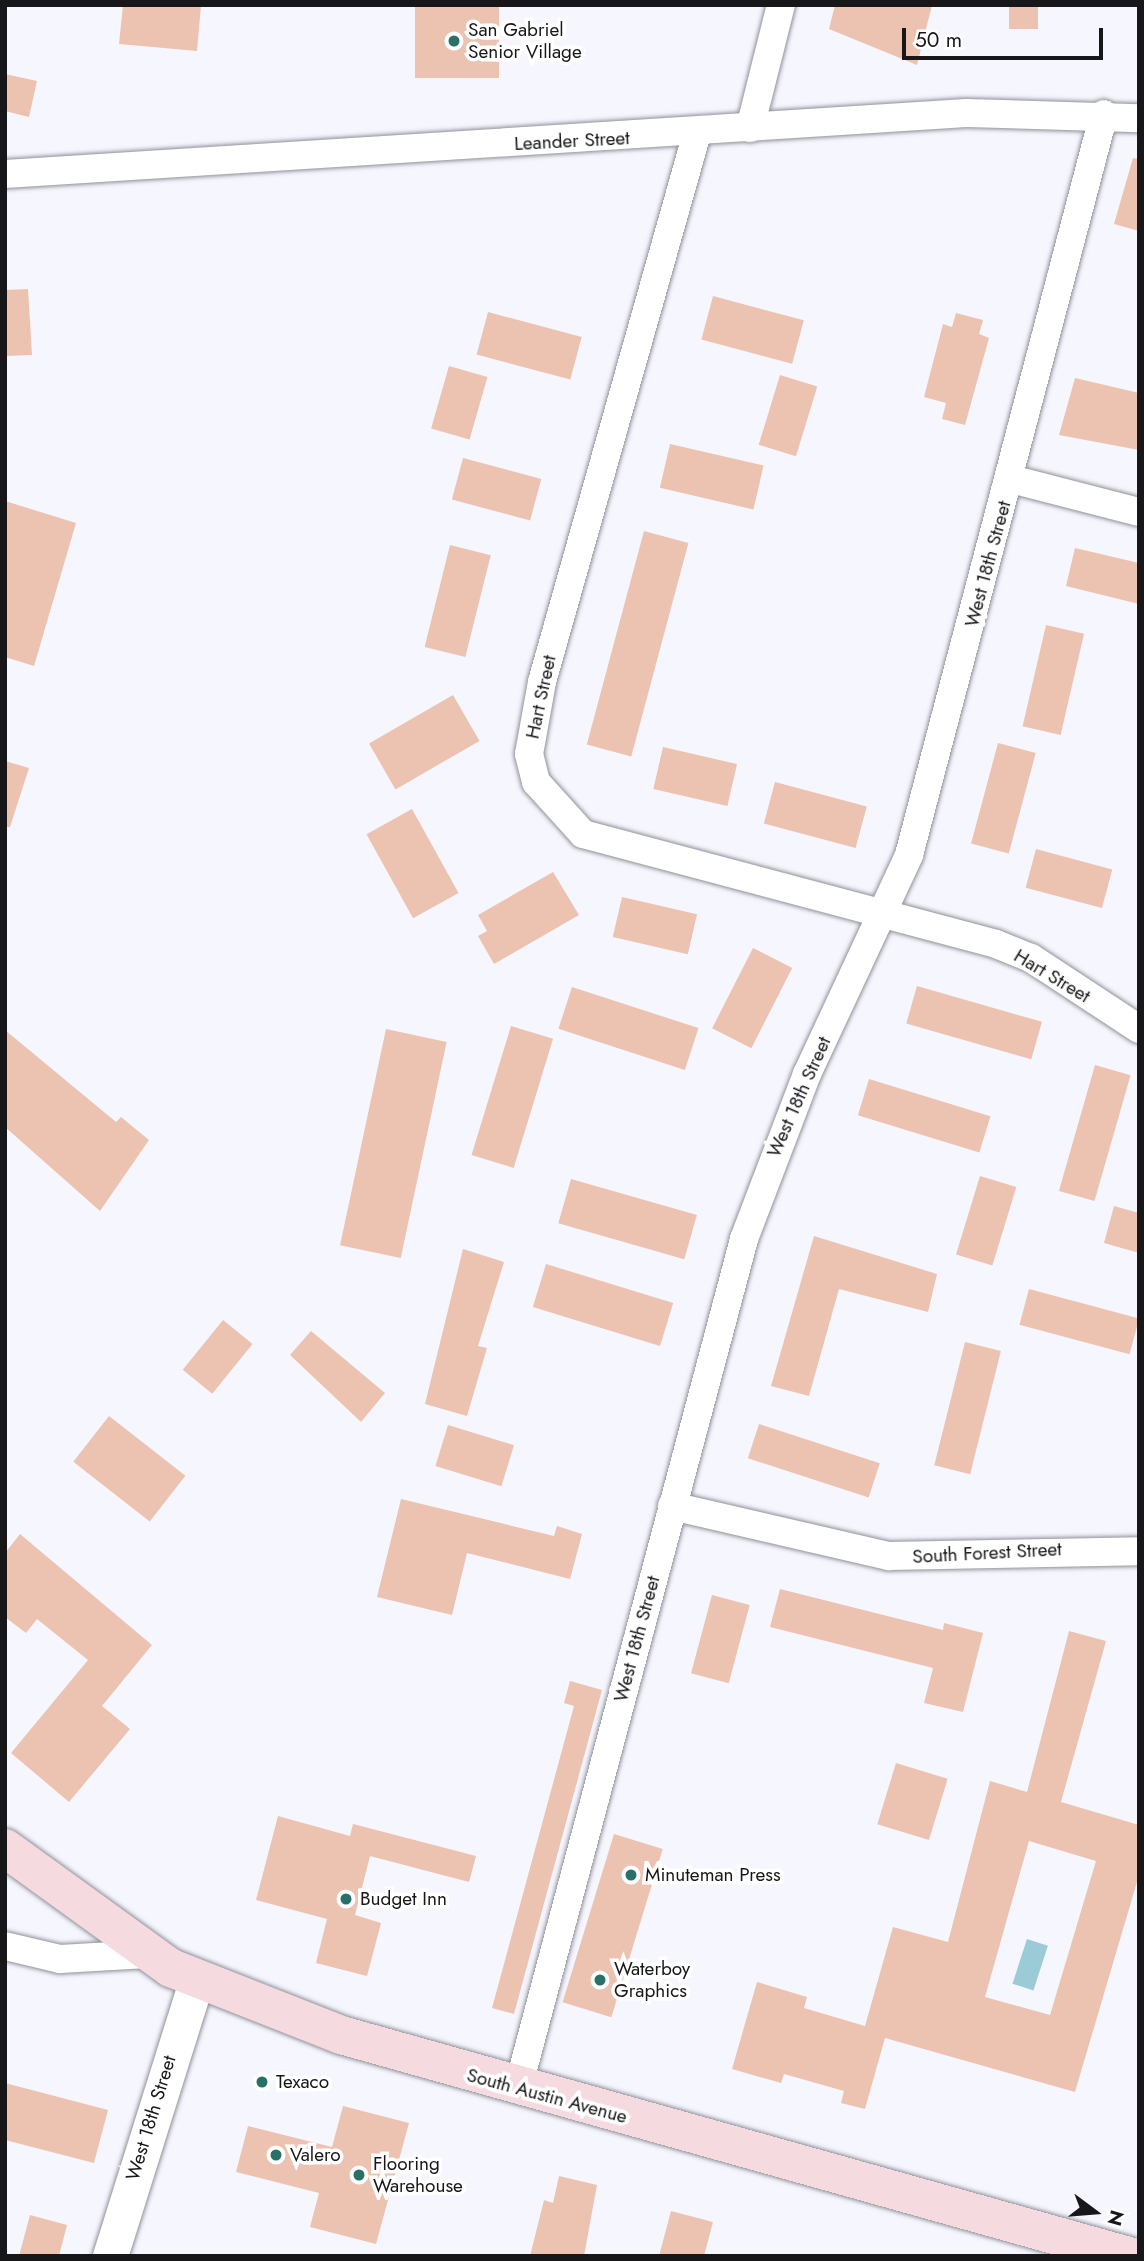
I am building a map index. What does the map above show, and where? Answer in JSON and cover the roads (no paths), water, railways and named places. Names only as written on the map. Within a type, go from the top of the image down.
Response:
[{"type":"main road","name":"South Austin Avenue","points":[[5,1848],[147,1954],[196,1981],[371,2045],[1129,2256]]},
{"type":"street","points":[[750,128],[781,5]]},
{"type":"street","name":"Leander Street","points":[[5,174],[697,133],[965,113],[1104,114],[1139,118]]},
{"type":"street","name":"West 18th Street","points":[[518,2088],[672,1506],[772,1156],[887,913],[909,855],[1012,479],[1104,114]]},
{"type":"street","name":"Hart Street","points":[[697,133],[542,682],[530,754],[536,782],[583,834],[887,913],[1031,958],[1139,1029]]},
{"type":"street","points":[[1012,479],[1139,512]]},
{"type":"street","name":"South Forest Street","points":[[672,1506],[889,1556],[1139,1551]]},
{"type":"street","points":[[5,1946],[60,1959],[147,1954]]},
{"type":"street","name":"West 18th Street","points":[[110,2256],[196,1981]]},
{"type":"water","points":[[1027,1939],[1048,1946],[1033,1990],[1012,1984]]},
{"type":"place","name":"San Gabriel Senior Village","points":[[454,41]]},
{"type":"place","name":"Minuteman Press","points":[[631,1875]]},
{"type":"place","name":"Budget Inn","points":[[346,1899]]},
{"type":"place","name":"Waterboy Graphics","points":[[600,1980]]},
{"type":"place","name":"Texaco","points":[[262,2082]]},
{"type":"place","name":"Valero","points":[[276,2155]]},
{"type":"place","name":"Flooring Warehouse","points":[[359,2175]]}]
